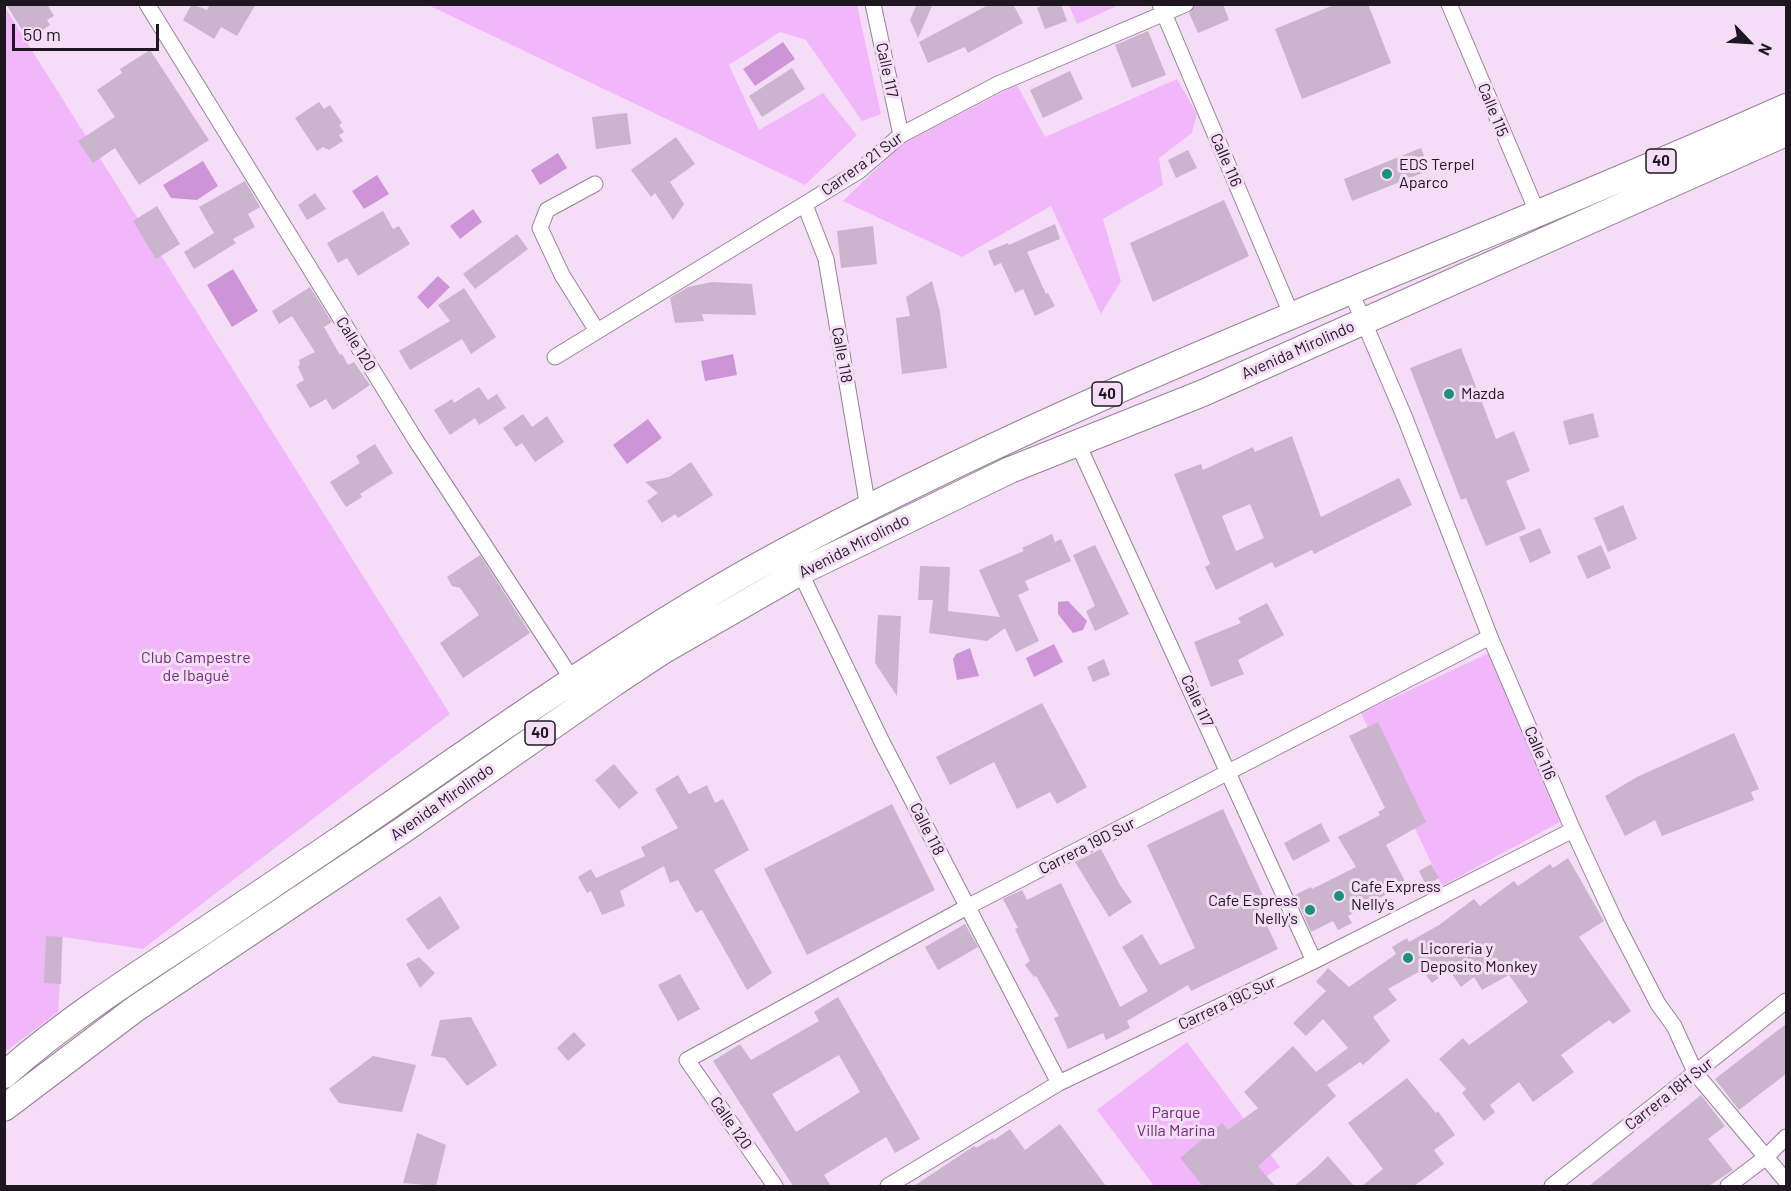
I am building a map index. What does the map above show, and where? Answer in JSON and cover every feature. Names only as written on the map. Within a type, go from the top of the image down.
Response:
[{"type":"main road","name":"Avenida Mirolindo","points":[[4,1075],[115,988],[365,822],[572,679],[692,602],[868,508],[1013,436],[1786,107]]},
{"type":"main road","name":"Avenida Mirolindo","points":[[4,1108],[135,1009],[403,830],[664,650],[800,572],[936,504],[1077,442],[1203,393],[1786,133]]},
{"type":"street","name":"Calle 120","points":[[147,4],[415,439],[572,679]]},
{"type":"street","name":"Calle 117","points":[[873,4],[901,135]]},
{"type":"street","name":"Carrera 21 Sur","points":[[555,357],[859,171],[901,135],[998,84],[1162,9],[1186,4]]},
{"type":"street","name":"Calle 115","points":[[1449,4],[1538,214]]},
{"type":"street","name":"Calle 116","points":[[1162,9],[1292,316]]},
{"type":"street","points":[[595,184],[547,210],[540,228],[562,275],[597,331]]},
{"type":"street","name":"Calle 118","points":[[805,205],[826,259],[868,508]]},
{"type":"street","name":"Calle 116","points":[[1351,292],[1406,418],[1490,637],[1573,830],[1616,923],[1659,1004],[1674,1026],[1696,1074],[1786,1181]]},
{"type":"street","name":"Calle 117","points":[[1077,442],[1230,772],[1314,962]]},
{"type":"street","name":"Calle 118","points":[[800,572],[882,742],[1059,1083]]},
{"type":"street","name":"Carrera 19D Sur","points":[[687,1060],[968,908],[1490,637]]},
{"type":"street","name":"Carrera 19C Sur","points":[[888,1186],[1059,1083],[1314,962],[1573,830]]},
{"type":"street","name":"Carrera 18H Sur","points":[[1552,1186],[1786,1001]]},
{"type":"street","name":"Calle 120","points":[[687,1060],[775,1186]]},
{"type":"street","points":[[1728,1186],[1765,1158],[1786,1137]]},
{"type":"green space","points":[[428,5],[857,5],[881,114],[862,121],[806,40],[780,32],[729,65],[759,130],[823,93],[857,135],[805,185]]},
{"type":"green space","points":[[1069,5],[1119,5],[1077,24]]},
{"type":"green space","name":"Club Campestre de Ibagué","points":[[4,6],[450,714],[143,949],[63,937],[58,1012],[5,1052]]},
{"type":"green space","points":[[1177,79],[1197,114],[1192,133],[1159,158],[1163,185],[1103,219],[1121,281],[1101,314],[1051,206],[962,257],[843,201],[902,144],[1017,85],[1045,137]]},
{"type":"green space","points":[[1489,653],[1560,822],[1442,886],[1361,713]]},
{"type":"green space","name":"Parque Villa Marina","points":[[1187,1042],[1280,1167],[1253,1186],[1154,1186],[1097,1110]]},
{"type":"shaded area","points":[[783,42],[795,59],[755,86],[743,69]]},
{"type":"shaded area","points":[[558,153],[567,168],[540,185],[531,170]]},
{"type":"shaded area","points":[[203,161],[218,186],[197,200],[171,198],[163,185]]},
{"type":"shaded area","points":[[377,175],[389,194],[364,209],[352,191]]},
{"type":"shaded area","points":[[473,209],[482,222],[460,239],[450,226]]},
{"type":"shaded area","points":[[233,269],[258,311],[232,327],[207,285]]},
{"type":"shaded area","points":[[438,276],[450,287],[428,309],[417,297]]},
{"type":"shaded area","points":[[733,354],[737,375],[705,381],[701,361]]},
{"type":"shaded area","points":[[648,419],[662,438],[627,464],[613,445]]},
{"type":"shaded area","points":[[1068,601],[1087,621],[1083,630],[1073,633],[1058,614],[1058,602]]},
{"type":"shaded area","points":[[1054,644],[1063,662],[1034,677],[1026,658]]},
{"type":"shaded area","points":[[970,648],[979,676],[957,680],[953,659],[956,654]]},
{"type":"building","points":[[6,4],[47,4],[54,16],[47,20],[50,25],[28,40]]},
{"type":"building","points":[[192,4],[207,10],[210,4],[256,4],[237,36],[221,27],[214,39],[183,20]]},
{"type":"building","points":[[917,4],[933,4],[918,38],[910,20]]},
{"type":"building","points":[[990,4],[1013,4],[1023,23],[968,53],[965,47],[928,63],[919,42]]},
{"type":"building","points":[[1045,4],[1061,4],[1067,21],[1045,29],[1037,8]]},
{"type":"building","points":[[1196,4],[1223,4],[1229,20],[1198,33],[1189,13]]},
{"type":"building","points":[[1336,4],[1368,4],[1391,63],[1302,99],[1275,29]]},
{"type":"building","points":[[1148,31],[1166,75],[1132,88],[1115,45]]},
{"type":"building","points":[[150,50],[209,140],[139,185],[115,148],[93,163],[78,141],[115,117],[97,90],[122,73],[120,69]]},
{"type":"building","points":[[792,68],[805,89],[762,117],[749,96]]},
{"type":"building","points":[[1070,71],[1083,99],[1043,118],[1030,90]]},
{"type":"building","points":[[319,102],[324,109],[330,105],[342,123],[339,125],[344,132],[339,135],[343,141],[329,150],[323,147],[317,151],[295,118]]},
{"type":"building","points":[[627,113],[631,144],[596,149],[592,117]]},
{"type":"building","points":[[676,137],[695,164],[670,182],[684,204],[673,220],[655,193],[651,197],[631,170]]},
{"type":"building","name":"EDS Terpel Aparco","points":[[1421,148],[1430,170],[1352,201],[1344,179]]},
{"type":"building","points":[[1188,150],[1197,168],[1176,178],[1168,160]]},
{"type":"building","points":[[245,181],[260,207],[248,214],[255,227],[233,239],[236,243],[194,269],[184,252],[214,233],[199,207]]},
{"type":"building","points":[[315,193],[326,209],[307,220],[298,205]]},
{"type":"building","points":[[1224,200],[1249,256],[1153,302],[1130,243]]},
{"type":"building","points":[[157,206],[180,244],[156,259],[133,221]]},
{"type":"building","points":[[383,211],[393,229],[399,226],[410,244],[358,276],[347,258],[338,263],[327,243]]},
{"type":"building","points":[[1055,224],[1060,239],[1027,252],[1046,294],[1048,293],[1055,306],[1035,316],[1023,289],[1015,293],[1001,263],[994,266],[988,251],[1008,243],[1009,245]]},
{"type":"building","points":[[873,226],[877,264],[841,268],[837,231]]},
{"type":"building","points":[[517,234],[528,249],[475,289],[463,274]]},
{"type":"building","points":[[932,281],[940,312],[947,368],[902,374],[896,318],[910,316],[906,297]]},
{"type":"building","points":[[712,282],[752,284],[756,315],[702,314],[704,321],[675,323],[670,298],[688,287]]},
{"type":"building","points":[[310,287],[332,322],[324,327],[340,355],[342,354],[348,365],[354,362],[370,385],[333,410],[326,399],[310,408],[296,385],[304,380],[298,367],[299,360],[315,352],[292,316],[279,324],[272,311]]},
{"type":"building","points":[[464,288],[496,337],[471,354],[462,339],[410,370],[399,351],[450,321],[438,305]]},
{"type":"building","points":[[1461,348],[1496,439],[1514,431],[1530,471],[1506,481],[1526,529],[1486,546],[1466,498],[1461,500],[1410,368]]},
{"type":"building","points":[[479,387],[488,400],[497,394],[506,408],[479,425],[475,418],[450,435],[434,410],[452,399],[454,403]]},
{"type":"building","points":[[1593,413],[1599,437],[1569,445],[1563,421]]},
{"type":"building","points":[[523,414],[532,427],[547,416],[564,442],[535,462],[522,443],[516,447],[503,428]]},
{"type":"building","points":[[1292,436],[1321,517],[1399,478],[1412,505],[1314,554],[1312,550],[1275,568],[1272,562],[1216,590],[1205,567],[1210,564],[1174,474],[1201,464],[1203,470],[1253,447],[1255,452]],"holes":[[[1250,504],[1264,538],[1236,551],[1222,516]]]},
{"type":"building","points":[[375,444],[393,473],[360,494],[362,497],[346,507],[330,482],[360,463],[356,456]]},
{"type":"building","points":[[691,462],[713,495],[678,518],[675,514],[662,523],[647,501],[658,493],[645,482],[669,477]]},
{"type":"building","points":[[1623,505],[1637,539],[1608,552],[1594,518]]},
{"type":"building","points":[[1540,528],[1551,553],[1530,563],[1519,537]]},
{"type":"building","points":[[1052,534],[1055,542],[1061,539],[1071,561],[1025,581],[1029,590],[1018,595],[1039,641],[1016,652],[1005,628],[987,641],[929,633],[933,600],[918,600],[920,566],[950,567],[948,611],[1000,617],[979,570],[1024,551],[1022,548]]},
{"type":"building","points":[[1095,545],[1129,614],[1095,631],[1086,611],[1095,606],[1073,555]]},
{"type":"building","points":[[1601,545],[1611,568],[1587,579],[1577,556]]},
{"type":"building","points":[[480,555],[530,633],[463,678],[440,643],[479,615],[460,588],[452,586],[447,577]]},
{"type":"building","points":[[1267,603],[1284,635],[1238,660],[1244,674],[1211,687],[1194,642],[1241,623],[1238,618]]},
{"type":"building","points":[[878,615],[901,616],[897,696],[875,663]]},
{"type":"building","points":[[1104,659],[1110,675],[1093,682],[1087,667]]},
{"type":"building","points":[[1042,703],[1087,787],[1057,804],[1050,792],[1017,809],[994,762],[950,785],[936,757]]},
{"type":"building","points":[[1378,722],[1426,822],[1386,845],[1406,883],[1348,916],[1352,923],[1338,930],[1333,921],[1311,932],[1295,895],[1356,867],[1338,837],[1380,815],[1378,812],[1385,808],[1349,736]]},
{"type":"building","points":[[1734,733],[1759,789],[1751,792],[1754,800],[1662,836],[1655,820],[1625,836],[1605,796],[1637,777]]},
{"type":"building","points":[[614,764],[638,793],[619,809],[595,780]]},
{"type":"building","points":[[678,775],[689,794],[707,785],[715,803],[723,799],[749,850],[714,870],[772,973],[747,990],[702,910],[696,913],[678,880],[670,883],[664,866],[620,891],[625,906],[602,915],[591,891],[587,893],[578,877],[591,869],[596,878],[645,856],[641,847],[678,828],[655,789]]},
{"type":"building","points":[[892,804],[935,890],[807,955],[764,869]]},
{"type":"building","points":[[1223,809],[1264,898],[1256,902],[1278,949],[1191,991],[1188,985],[1127,1021],[1130,1028],[1106,1040],[1103,1033],[1068,1049],[1054,1018],[1059,1016],[1036,976],[1034,977],[1025,965],[1030,961],[1015,929],[1018,928],[1003,899],[1022,890],[1027,900],[1061,883],[1120,1007],[1148,991],[1122,947],[1142,934],[1160,965],[1195,948],[1147,845]]},
{"type":"building","points":[[1321,823],[1330,841],[1293,861],[1284,843]]},
{"type":"building","points":[[1101,849],[1132,902],[1109,917],[1075,862]]},
{"type":"building","points":[[1568,858],[1604,921],[1579,937],[1631,1011],[1613,1024],[1609,1020],[1561,1055],[1574,1072],[1533,1102],[1519,1082],[1490,1105],[1495,1112],[1484,1121],[1462,1093],[1466,1089],[1439,1059],[1463,1038],[1469,1045],[1528,1002],[1509,975],[1482,990],[1474,977],[1461,987],[1449,970],[1432,983],[1422,970],[1388,989],[1397,1000],[1373,1017],[1390,1041],[1363,1065],[1360,1062],[1327,1085],[1336,1096],[1258,1166],[1275,1186],[1203,1186],[1180,1158],[1222,1123],[1228,1130],[1258,1108],[1244,1092],[1293,1046],[1316,1072],[1348,1048],[1323,1019],[1306,1036],[1293,1023],[1326,991],[1316,982],[1328,968],[1349,987],[1396,954],[1392,947],[1407,938],[1409,942],[1439,925],[1474,899],[1480,906],[1514,881],[1518,886],[1550,864],[1553,868]]},
{"type":"building","points":[[1431,864],[1439,878],[1426,885],[1419,871]]},
{"type":"building","points":[[440,896],[460,928],[428,950],[406,919]]},
{"type":"building","points":[[965,924],[978,947],[938,970],[925,947]]},
{"type":"building","points":[[46,936],[62,937],[61,984],[44,983]]},
{"type":"building","points":[[419,957],[435,973],[420,988],[406,964]]},
{"type":"building","points":[[680,974],[700,1009],[678,1021],[658,985]]},
{"type":"building","points":[[838,997],[920,1139],[895,1153],[886,1137],[824,1175],[831,1186],[793,1186],[713,1061],[740,1044],[751,1060],[819,1021],[814,1012]],"holes":[[[839,1055],[860,1092],[796,1132],[772,1094]]]},
{"type":"building","points":[[471,1017],[497,1065],[467,1086],[445,1058],[431,1056],[440,1020]]},
{"type":"building","points":[[1786,1024],[1786,1074],[1739,1110],[1715,1079]]},
{"type":"building","points":[[574,1032],[586,1045],[568,1061],[557,1048]]},
{"type":"building","points":[[373,1056],[416,1065],[402,1112],[339,1103],[329,1089]]},
{"type":"building","points":[[1407,1078],[1436,1113],[1438,1111],[1455,1135],[1434,1150],[1444,1164],[1414,1186],[1362,1186],[1383,1169],[1348,1123]]},
{"type":"building","points":[[1701,1095],[1725,1126],[1708,1139],[1733,1170],[1709,1186],[1589,1186]]},
{"type":"building","points":[[1060,1124],[1106,1186],[914,1186],[974,1146],[976,1148],[993,1138],[994,1140],[1010,1129],[1025,1150]]},
{"type":"building","points":[[417,1133],[446,1145],[436,1186],[403,1183]]},
{"type":"building","points":[[1328,1156],[1354,1186],[1294,1186],[1316,1168]]},
{"type":"place","name":"EDS Terpel Aparco","points":[[1387,174]]},
{"type":"place","name":"Mazda","points":[[1449,394]]},
{"type":"place","name":"Cafe Express Nelly's","points":[[1339,896]]},
{"type":"place","name":"Cafe Espress Nelly's","points":[[1310,910]]},
{"type":"place","name":"Licoreria y Deposito Monkey","points":[[1408,958]]}]
